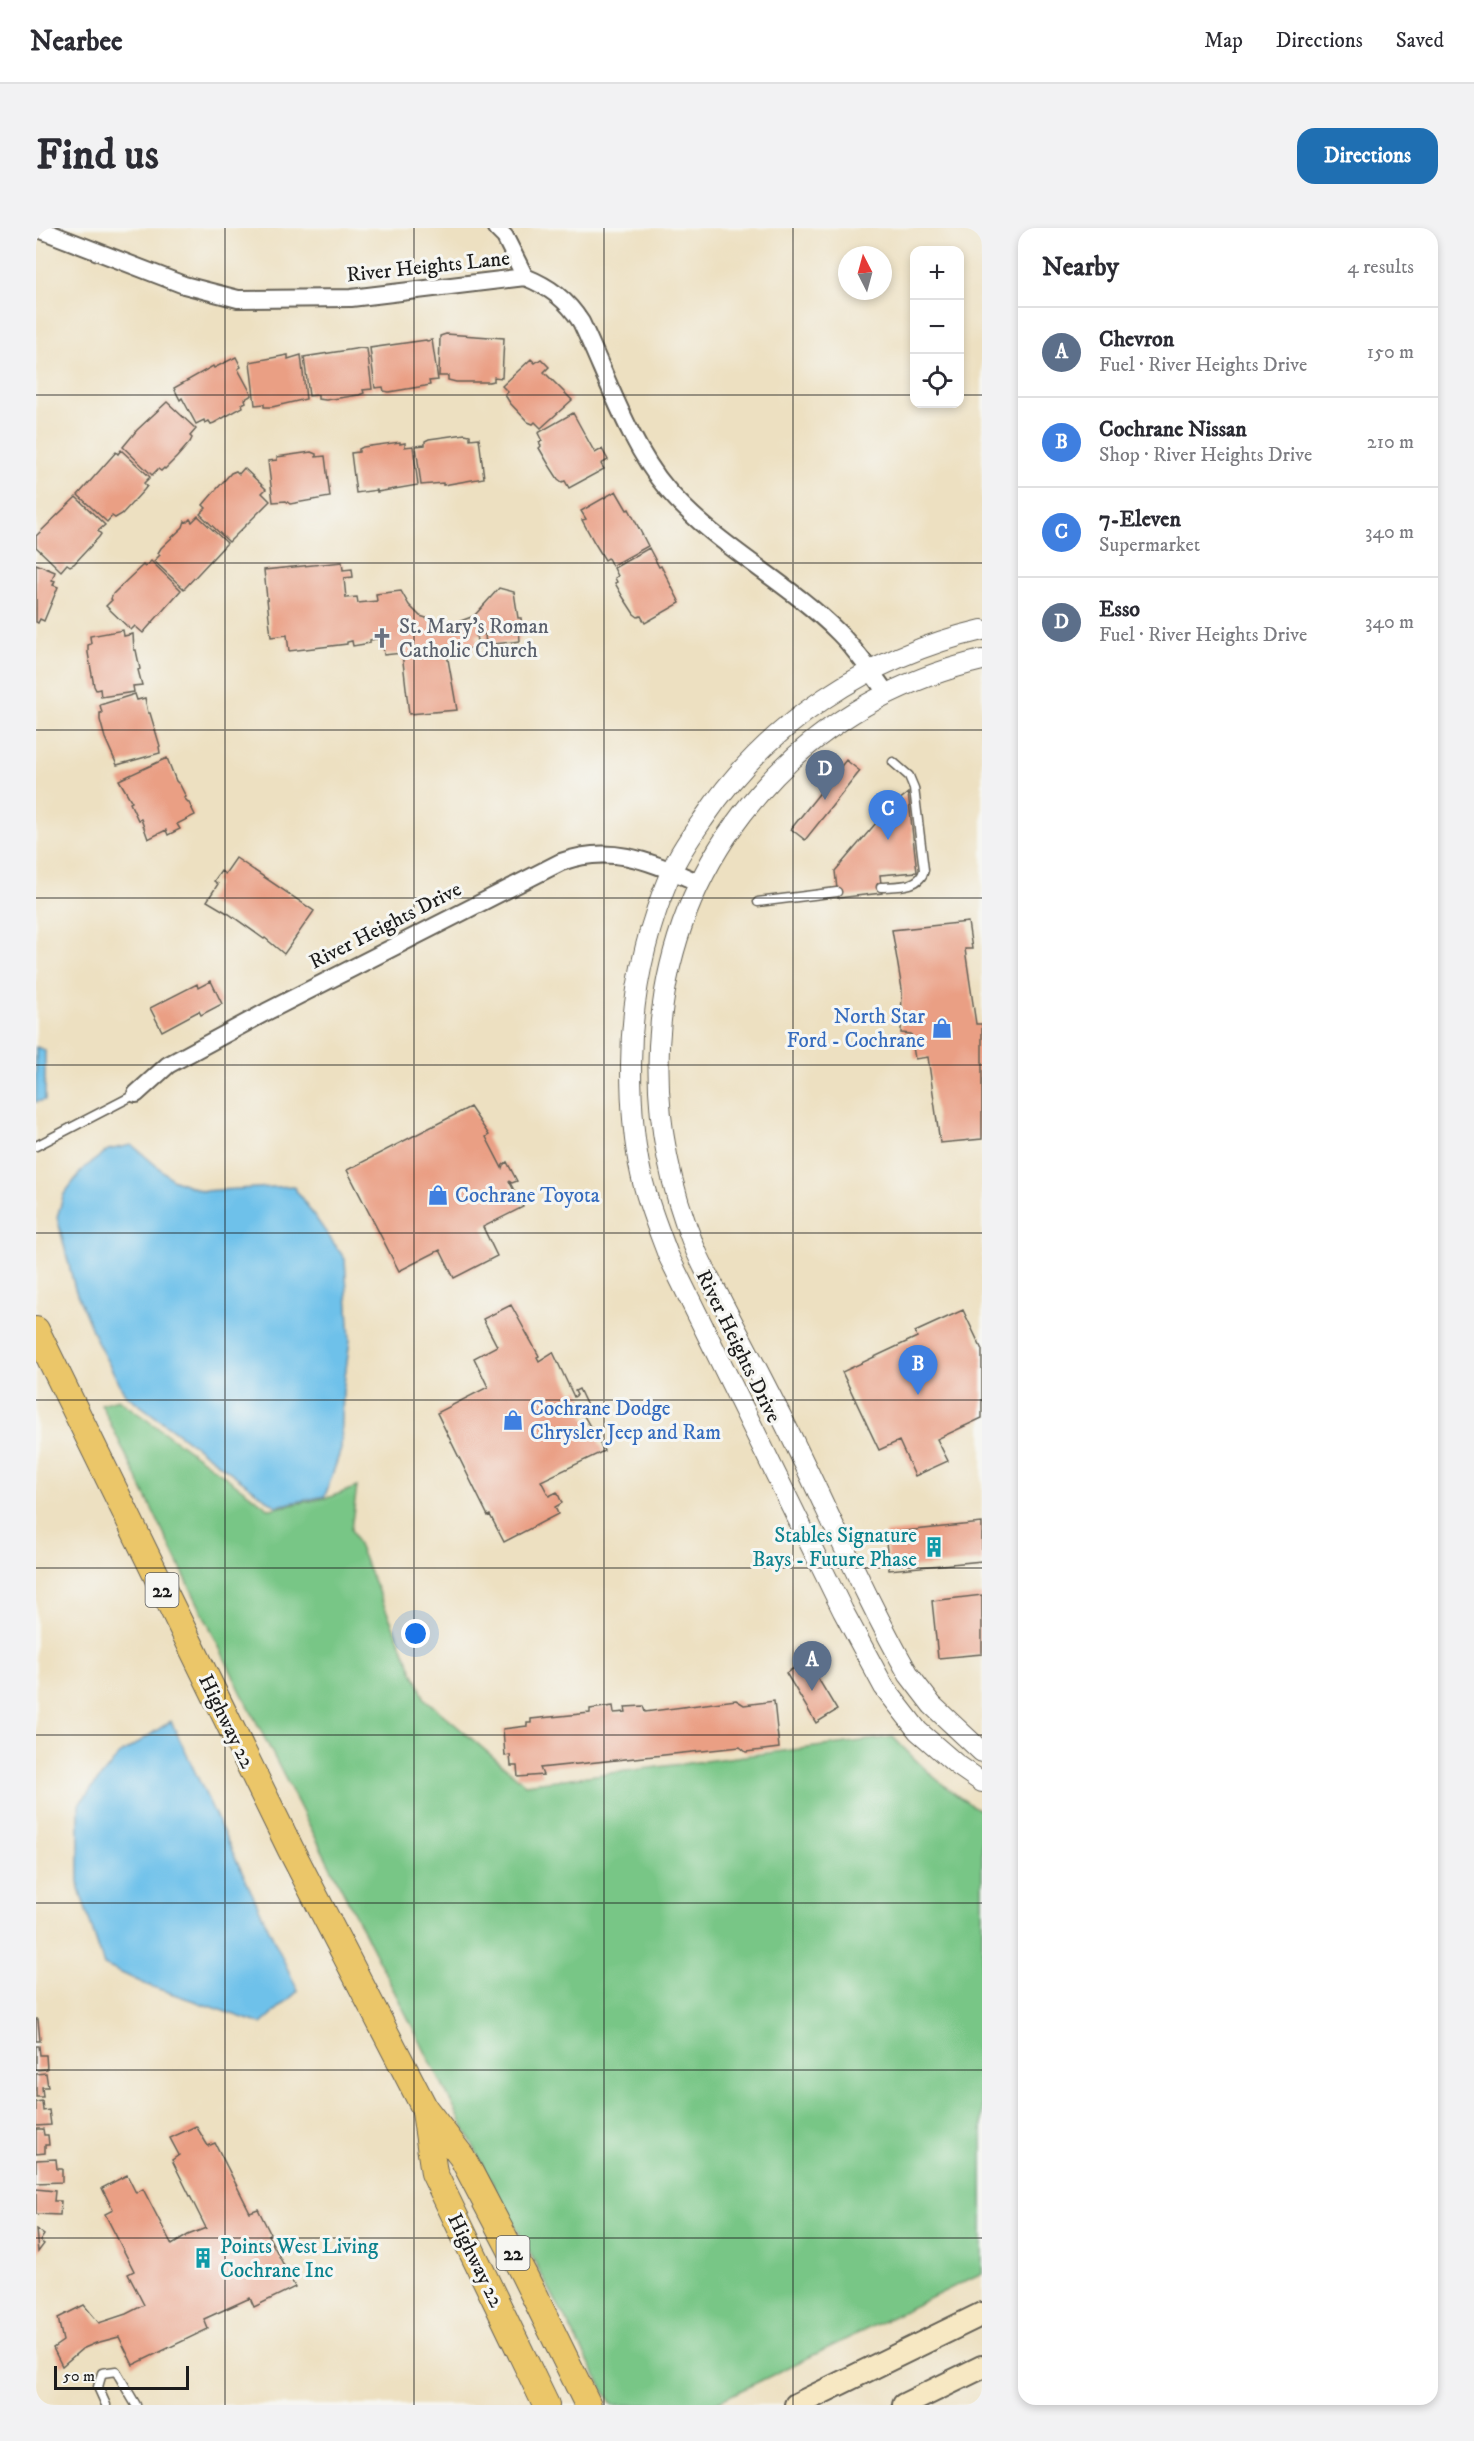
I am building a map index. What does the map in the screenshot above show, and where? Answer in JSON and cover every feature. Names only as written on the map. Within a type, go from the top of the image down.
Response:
[{"type":"main road","name":"Highway 22","points":[[36,1330],[216,1700],[425,2109],[462,2157],[524,2275],[588,2405]]},
{"type":"main road","name":"Highway 22","points":[[425,2109],[434,2173],[546,2405]]},
{"type":"main road","points":[[796,2405],[982,2314]]},
{"type":"main road","points":[[904,2405],[982,2367]]},
{"type":"street","name":"River Heights Lane","points":[[36,228],[184,285],[238,299],[351,298],[525,277],[541,284],[571,305],[586,332],[645,460],[667,489],[694,517],[838,632],[887,694]]},
{"type":"street","points":[[496,228],[505,237],[525,277]]},
{"type":"street","name":"River Heights Drive","points":[[982,630],[926,646],[870,670],[816,704],[758,752],[716,799],[671,871],[642,961],[632,1025],[633,1120],[640,1172],[668,1255],[843,1611],[879,1679],[899,1708],[936,1747],[982,1782]]},
{"type":"street","name":"River Heights Drive","points":[[982,660],[936,673],[887,694],[824,732],[786,763],[735,824],[700,883],[671,961],[659,1036],[659,1105],[672,1185],[695,1250],[790,1434],[899,1659],[918,1688],[947,1720],[982,1752]]},
{"type":"street","name":"River Heights Drive","points":[[136,1094],[168,1065],[276,1007],[561,862],[580,855],[608,853],[629,856],[700,883]]},
{"type":"street","points":[[647,1196],[672,1185]]},
{"type":"street","points":[[763,1450],[790,1434]]},
{"type":"street","points":[[843,1611],[868,1595]]},
{"type":"street","points":[[899,1708],[918,1688]]},
{"type":"lane","points":[[881,887],[918,882],[923,877],[924,870],[914,788],[909,776],[893,762]]},
{"type":"lane","points":[[758,902],[837,892]]},
{"type":"lane","points":[[36,1146],[136,1094]]},
{"type":"lane","points":[[106,2405],[98,2387],[102,2373],[116,2370],[136,2405]]},
{"type":"green space","points":[[118,1399],[270,1509],[330,1497],[357,1487],[351,1529],[425,1699],[525,1784],[893,1737],[946,1787],[982,1811],[982,2273],[711,2405],[612,2405],[498,2194],[241,1692],[101,1404]]},
{"type":"water","points":[[36,1047],[45,1050],[45,1100],[36,1102]]},
{"type":"water","points":[[132,1145],[172,1179],[202,1191],[293,1186],[345,1259],[350,1340],[343,1391],[341,1449],[325,1496],[276,1506],[125,1394],[97,1342],[75,1289],[57,1217],[64,1194],[83,1169],[108,1150]]},
{"type":"water","points":[[171,1721],[298,1991],[261,2024],[147,1985],[104,1965],[79,1889],[79,1804],[119,1755]]},
{"type":"building","points":[[446,334],[504,338],[502,378],[494,377],[494,381],[489,382],[456,382],[448,380],[448,376],[439,376],[440,336]]},
{"type":"building","points":[[432,340],[438,380],[429,381],[430,385],[389,392],[384,391],[383,387],[375,388],[370,348]]},
{"type":"building","points":[[367,349],[372,389],[363,390],[364,393],[359,395],[326,400],[318,399],[318,395],[309,396],[304,357]]},
{"type":"building","points":[[288,355],[288,359],[301,355],[306,399],[272,407],[264,407],[264,404],[255,405],[250,362]]},
{"type":"building","points":[[236,357],[241,367],[238,369],[252,395],[245,399],[243,407],[214,423],[211,424],[209,421],[205,423],[204,420],[196,424],[174,388],[213,366],[214,368]]},
{"type":"building","points":[[531,359],[535,363],[541,359],[549,367],[544,372],[572,400],[541,428],[535,422],[533,424],[528,422],[510,403],[505,395],[508,392],[502,386]]},
{"type":"building","points":[[167,402],[196,429],[190,436],[192,438],[190,442],[177,457],[165,469],[161,471],[158,469],[152,475],[123,447],[137,430]]},
{"type":"building","points":[[573,413],[595,453],[602,449],[608,460],[601,464],[604,469],[569,488],[565,481],[558,479],[539,448],[541,446],[539,442],[542,441],[538,433]]},
{"type":"building","points":[[470,435],[470,439],[479,438],[484,478],[443,485],[443,483],[421,485],[416,446],[425,445],[425,441],[429,439]]},
{"type":"building","points":[[400,442],[400,444],[405,443],[405,447],[413,446],[418,485],[356,493],[351,453],[359,452],[359,449],[363,447]]},
{"type":"building","points":[[121,450],[150,477],[144,483],[147,486],[144,490],[122,514],[115,518],[112,516],[107,522],[78,495],[116,452],[118,454]]},
{"type":"building","points":[[311,452],[316,454],[316,457],[325,456],[330,497],[290,504],[286,501],[273,502],[268,461],[277,460],[277,457]]},
{"type":"building","points":[[244,468],[266,489],[262,493],[270,501],[229,542],[200,514],[206,508],[203,505],[231,473],[236,471],[239,474]]},
{"type":"building","points":[[616,491],[627,510],[629,509],[648,546],[612,566],[608,558],[605,560],[594,542],[582,520],[586,519],[581,511]]},
{"type":"building","points":[[76,497],[105,525],[98,531],[101,534],[99,537],[74,564],[70,566],[67,564],[61,571],[36,547],[36,536]]},
{"type":"building","points":[[198,516],[227,543],[184,589],[154,561],[160,555],[158,553],[161,548],[183,527],[185,521],[190,519],[192,522]]},
{"type":"building","points":[[649,548],[680,603],[645,623],[641,616],[634,614],[615,583],[617,582],[615,578],[618,576],[614,568]]},
{"type":"building","points":[[151,561],[181,590],[143,633],[135,626],[131,630],[106,606],[112,600],[113,594],[127,580],[143,565],[145,567]]},
{"type":"building","name":"St. Mary's Roman Catholic Church","points":[[342,562],[343,570],[352,569],[353,577],[344,578],[346,598],[357,597],[358,603],[377,601],[376,594],[401,591],[409,605],[420,616],[442,623],[458,622],[474,616],[499,588],[514,592],[518,618],[521,618],[520,641],[486,645],[485,634],[476,635],[478,648],[452,651],[452,648],[446,648],[457,710],[409,714],[402,653],[384,655],[382,638],[353,646],[352,641],[347,644],[289,651],[287,635],[271,637],[264,570]]},
{"type":"building","points":[[36,564],[55,572],[53,585],[58,587],[44,621],[40,619],[38,623],[36,622]]},
{"type":"building","points":[[123,630],[124,636],[133,634],[142,685],[133,686],[134,692],[101,697],[100,689],[96,690],[94,686],[88,653],[88,645],[91,644],[90,636]]},
{"type":"building","points":[[135,694],[137,700],[145,698],[160,746],[160,753],[117,765],[105,738],[100,720],[100,713],[102,713],[100,705]]},
{"type":"building","points":[[167,758],[176,781],[186,797],[184,798],[195,815],[177,824],[180,829],[168,835],[166,830],[148,839],[141,819],[138,820],[130,803],[132,802],[119,780]]},
{"type":"building","points":[[846,760],[860,771],[805,840],[791,829]]},
{"type":"building","points":[[908,793],[917,872],[880,875],[882,893],[838,898],[835,871],[888,809]]},
{"type":"building","points":[[236,858],[314,911],[284,954],[265,938],[207,901],[218,884],[214,881],[221,871],[225,874]]},
{"type":"building","name":"North Star Ford - Cochrane","points":[[968,922],[972,949],[965,949],[976,1024],[982,1024],[982,1139],[940,1143],[928,1057],[915,1059],[911,1034],[901,1033],[902,989],[892,930]]},
{"type":"building","points":[[211,981],[222,1004],[201,1015],[199,1011],[162,1031],[150,1008],[197,984],[198,988]]},
{"type":"building","name":"Cochrane Toyota","points":[[470,1107],[489,1135],[486,1137],[502,1168],[507,1162],[517,1181],[512,1183],[509,1181],[523,1207],[483,1227],[497,1256],[454,1278],[440,1250],[399,1271],[347,1170]]},
{"type":"building","name":"Cochrane Dodge Chrysler Jeep and Ram","points":[[511,1305],[539,1356],[537,1357],[539,1361],[553,1352],[574,1397],[577,1395],[575,1391],[579,1389],[588,1408],[584,1410],[582,1405],[579,1407],[604,1451],[541,1481],[549,1496],[557,1492],[562,1503],[555,1507],[558,1514],[504,1542],[490,1515],[488,1516],[437,1413],[488,1387],[474,1358],[497,1346],[483,1319]]},
{"type":"building","points":[[963,1310],[982,1350],[982,1418],[937,1439],[948,1461],[915,1476],[899,1441],[879,1450],[842,1372],[917,1337],[915,1332]]},
{"type":"building","name":"Stables Signature Bays - Future Phase","points":[[982,1523],[982,1561],[889,1570],[885,1533]]},
{"type":"building","points":[[982,1595],[982,1654],[938,1658],[932,1601]]},
{"type":"building","points":[[807,1660],[837,1710],[816,1723],[786,1673]]},
{"type":"building","points":[[736,1700],[744,1705],[774,1701],[779,1748],[746,1752],[740,1747],[540,1768],[543,1775],[518,1777],[517,1766],[511,1766],[510,1755],[505,1756],[503,1729],[527,1726],[527,1723],[531,1723],[531,1719],[590,1713],[590,1709],[613,1706],[614,1713],[626,1712],[625,1707],[643,1706],[645,1712]]},
{"type":"building","points":[[36,2019],[38,2019],[40,2041],[36,2041]]},
{"type":"building","points":[[36,2046],[39,2046],[40,2055],[46,2055],[47,2069],[36,2070]]},
{"type":"building","points":[[46,2073],[48,2087],[42,2087],[43,2097],[36,2097],[36,2074]]},
{"type":"building","points":[[42,2101],[43,2111],[49,2110],[51,2125],[36,2126],[36,2102]]},
{"type":"building","name":"Points West Living Cochrane Inc","points":[[196,2126],[208,2146],[215,2143],[250,2212],[258,2209],[270,2233],[268,2235],[295,2287],[254,2307],[250,2298],[204,2319],[208,2329],[133,2365],[119,2337],[82,2349],[62,2366],[53,2348],[63,2341],[58,2318],[84,2305],[99,2323],[144,2305],[128,2274],[134,2271],[105,2214],[113,2210],[102,2188],[127,2175],[136,2193],[143,2189],[172,2245],[206,2228],[172,2160],[179,2155],[170,2138]]},
{"type":"building","points":[[36,2129],[43,2129],[44,2135],[48,2135],[49,2145],[45,2145],[45,2153],[36,2154]]},
{"type":"building","points":[[56,2159],[57,2169],[62,2169],[62,2182],[36,2183],[36,2160]]},
{"type":"building","points":[[36,2189],[55,2191],[54,2201],[61,2201],[60,2215],[36,2214]]},
{"type":"building","points":[[36,2229],[44,2235],[40,2241],[44,2244],[38,2252]]},
{"type":"place","name":"St. Mary's Roman Catholic Church","points":[[382,638]]},
{"type":"place","name":"Esso","points":[[825,800]]},
{"type":"place","name":"7-Eleven","points":[[888,840]]},
{"type":"place","name":"North Star Ford - Cochrane","points":[[942,1028]]},
{"type":"place","name":"Cochrane Toyota","points":[[438,1195]]},
{"type":"place","name":"Cochrane Nissan","points":[[918,1395]]},
{"type":"place","name":"Cochrane Dodge Chrysler Jeep and Ram","points":[[513,1420]]},
{"type":"place","name":"Stables Signature Bays - Future Phase","points":[[934,1547]]},
{"type":"place","name":"Chevron","points":[[812,1691]]},
{"type":"place","name":"Points West Living Cochrane Inc","points":[[203,2258]]}]
